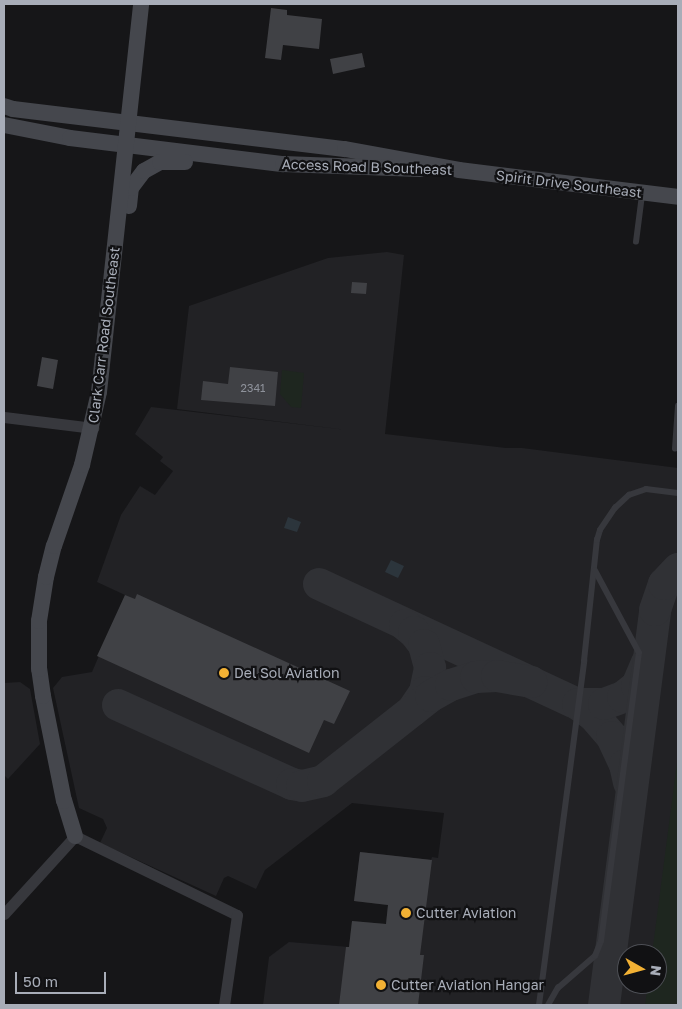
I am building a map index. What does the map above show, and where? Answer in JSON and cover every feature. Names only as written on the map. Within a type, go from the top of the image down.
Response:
[{"type":"street","name":"Clark Carr Road Southeast","points":[[75,836],[64,801],[43,696],[38,644],[39,621],[46,577],[54,546],[82,465],[92,428],[112,277],[141,4]]},
{"type":"street","points":[[4,106],[13,109],[129,123]]},
{"type":"street","name":"Access Road B Southeast","points":[[129,123],[345,149],[459,170]]},
{"type":"street","points":[[4,125],[70,138],[126,145]]},
{"type":"street","name":"Access Road B Southeast","points":[[126,145],[282,164],[459,170]]},
{"type":"street","points":[[112,277],[123,257],[131,188],[138,176],[151,166],[169,160],[250,170],[282,164]]},
{"type":"street","name":"Spirit Drive Southeast","points":[[459,170],[678,197]]},
{"type":"street","points":[[4,417],[92,428]]},
{"type":"street","points":[[4,914],[75,836],[237,915],[224,1005]]},
{"type":"lane","points":[[636,242],[642,193]]},
{"type":"lane","points":[[675,448],[678,406]]},
{"type":"lane","points":[[539,1005],[584,661],[594,564],[600,530],[615,508],[629,495],[646,489],[678,493]]},
{"type":"lane","points":[[548,1005],[558,988],[595,956],[601,941],[638,658],[637,647],[599,581],[594,564]]},
{"type":"shaded area","points":[[387,252],[404,255],[385,434],[506,448],[522,448],[678,468],[678,1005],[263,1005],[269,957],[289,942],[349,947],[352,921],[386,924],[388,905],[354,901],[360,852],[431,860],[432,857],[438,858],[444,813],[352,803],[265,870],[256,889],[228,876],[224,878],[216,896],[100,843],[107,828],[103,819],[79,808],[53,688],[62,677],[92,672],[125,595],[97,582],[121,515],[140,486],[155,495],[173,471],[160,461],[163,457],[135,434],[151,407],[347,430],[177,409],[189,306],[328,258]]},
{"type":"shaded area","points":[[282,370],[304,373],[301,408],[291,407],[280,394]]},
{"type":"shaded area","points":[[288,517],[301,522],[297,532],[284,528]]},
{"type":"shaded area","points":[[391,560],[404,566],[398,578],[385,572]]},
{"type":"shaded area","points":[[20,682],[30,689],[40,744],[8,779],[4,775],[4,683]]},
{"type":"shaded area","points":[[678,755],[678,1005],[645,1005],[647,994],[667,994],[667,944],[653,944]]},
{"type":"building","points":[[271,8],[287,10],[287,15],[322,19],[319,49],[283,45],[281,60],[265,58]]},
{"type":"building","points":[[362,53],[365,67],[333,74],[330,59]]},
{"type":"building","points":[[352,282],[367,283],[366,294],[351,293]]},
{"type":"building","points":[[42,357],[58,360],[53,389],[37,386]]},
{"type":"building","points":[[230,367],[278,372],[275,406],[201,400],[203,381],[228,384]]},
{"type":"building","name":"Del Sol Aviation","points":[[137,594],[350,691],[334,724],[324,720],[309,753],[97,656],[125,595],[135,599]]},
{"type":"building","name":"Cutter Aviation","points":[[360,852],[432,860],[420,955],[424,955],[418,1005],[339,1005],[346,947],[349,947],[352,921],[386,924],[388,905],[354,901]]},
{"type":"taxiway","points":[[604,1005],[655,610],[664,584],[678,569]]},
{"type":"taxiway","points":[[319,584],[578,704],[594,716],[612,737],[625,765],[629,783]]},
{"type":"taxiway","points":[[405,625],[414,632],[424,645],[430,668],[425,692],[413,710]]},
{"type":"taxiway","points":[[578,704],[604,704],[623,697],[637,686],[647,663]]},
{"type":"taxiway","points":[[118,705],[292,784],[302,786],[323,781],[431,696],[451,685],[476,677],[497,676],[531,682]]},
{"type":"place","name":"Del Sol Aviation","points":[[224,673]]},
{"type":"place","name":"Cutter Aviation","points":[[406,913]]},
{"type":"place","name":"Cutter Aviation Hangar","points":[[381,985]]}]
